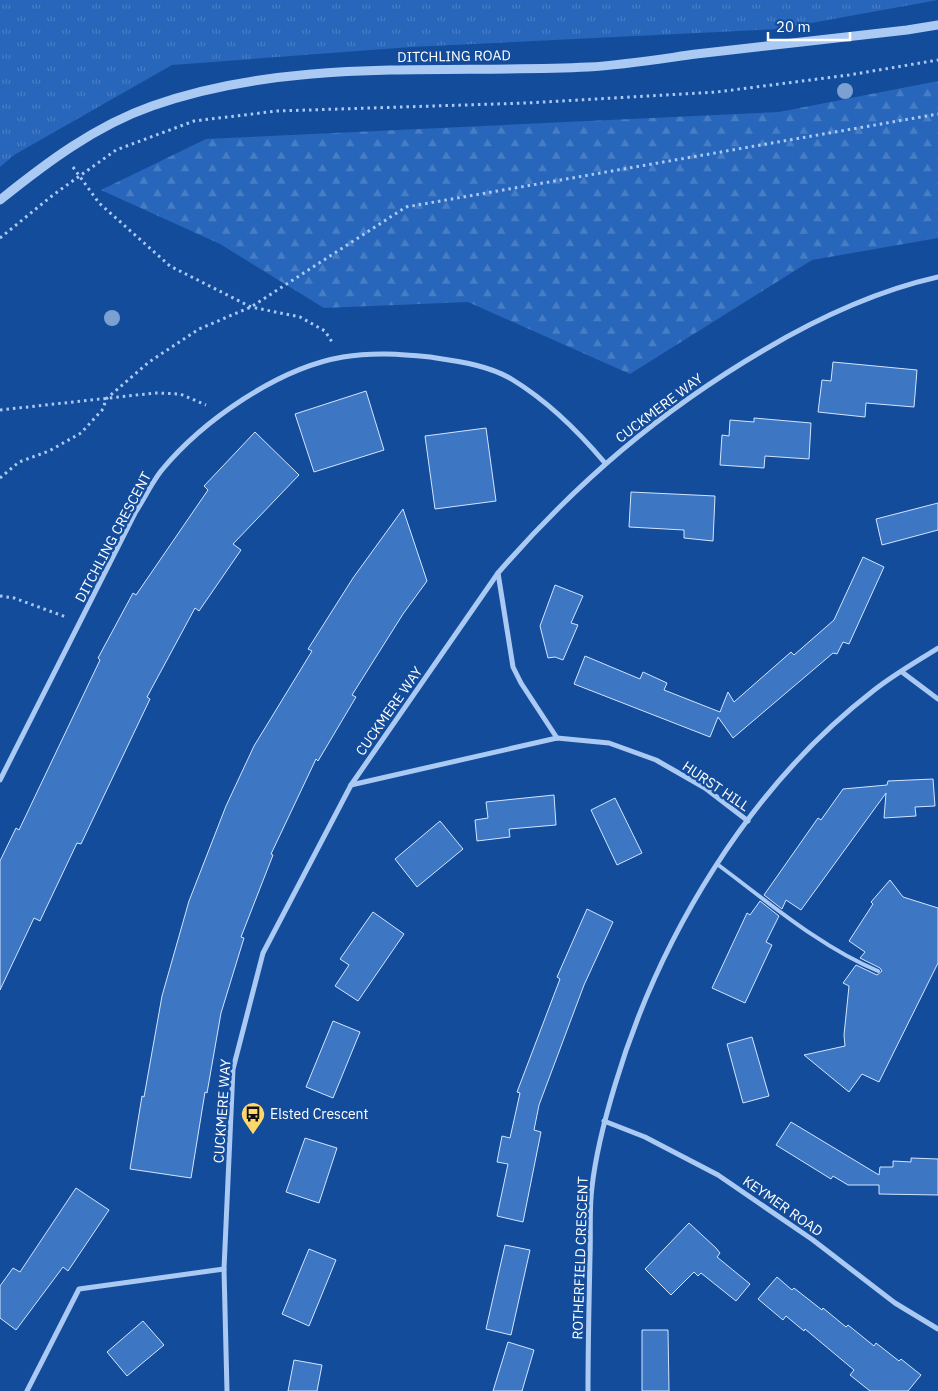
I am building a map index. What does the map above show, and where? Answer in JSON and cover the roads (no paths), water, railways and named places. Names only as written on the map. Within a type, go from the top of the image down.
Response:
[{"type":"street","name":"DITCHLING ROAD","points":[[0,200],[61,152],[117,121],[151,106],[242,84],[328,73],[590,67],[938,25]]},
{"type":"street","name":"CUCKMERE WAY","points":[[227,1391],[224,1269],[233,1069],[263,953],[350,785],[498,573],[526,541],[605,463],[666,412],[734,367],[806,325],[876,295],[938,277]]},
{"type":"street","name":"DITCHLING CRESCENT","points":[[0,780],[136,513],[160,473],[184,445],[214,418],[249,396],[294,373],[342,357],[371,354],[401,354],[451,360],[480,367],[512,379],[558,412],[605,463]]},
{"type":"street","points":[[498,573],[513,667],[521,683],[557,738]]},
{"type":"street","name":"ROTHERFIELD CRESCENT","points":[[588,1391],[592,1187],[604,1121],[626,1047],[657,973],[685,917],[717,864],[748,821],[795,764],[873,691],[938,648]]},
{"type":"street","points":[[902,672],[938,699]]},
{"type":"street","name":"HURST HILL","points":[[350,785],[557,738],[609,743],[656,760],[705,788],[748,821]]},
{"type":"street","name":"KEYMER ROAD","points":[[604,1121],[645,1136],[718,1175],[813,1240],[895,1303],[938,1329]]},
{"type":"street","points":[[27,1391],[79,1289],[224,1269]]},
{"type":"lane","points":[[717,864],[832,948],[878,971]]},
{"type":"place","name":"Elsted Crescent","points":[[253,1135]]}]
